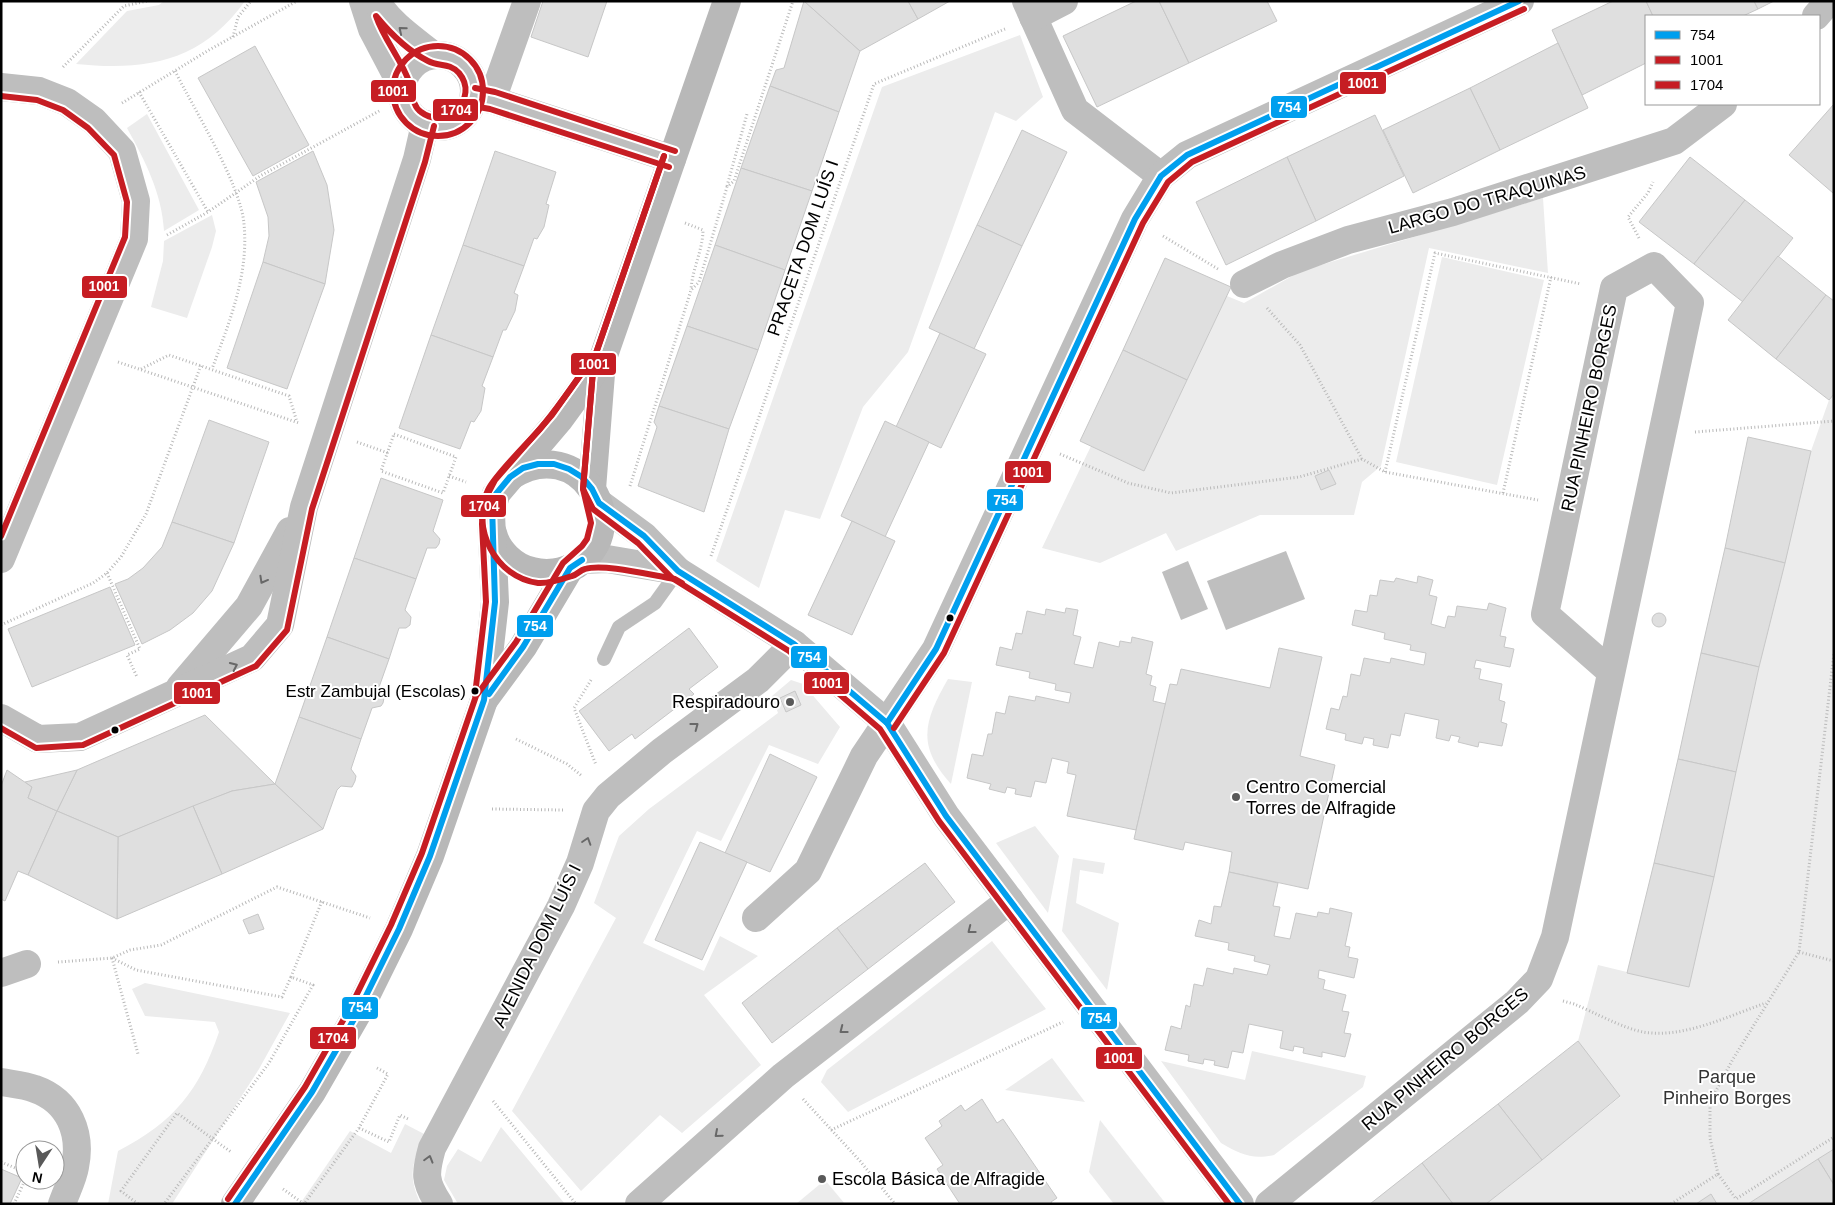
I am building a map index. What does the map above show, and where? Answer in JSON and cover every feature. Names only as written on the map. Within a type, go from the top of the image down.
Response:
[{"type":"street","points":[[363,1],[372,29],[414,118],[436,127],[459,120],[472,105],[483,99],[527,1]]},
{"type":"street","points":[[376,1],[383,12],[400,29],[433,55]]},
{"type":"street","points":[[484,700],[523,647],[576,564],[593,548],[599,532],[601,517],[595,496],[602,361],[727,1]]},
{"type":"street","points":[[1064,1],[1029,9],[1076,110],[1161,176]]},
{"type":"street","points":[[756,918],[808,871],[864,756],[936,649],[1135,219],[1161,176],[1187,155],[1520,1]]},
{"type":"street","points":[[1817,15],[1829,1]]},
{"type":"street","points":[[402,92],[405,75],[412,65],[422,58],[433,55],[446,55],[457,60],[466,68],[483,99],[672,158]]},
{"type":"street","points":[[1,88],[40,91],[67,102],[94,121],[122,151],[136,201],[134,239],[1,559]]},
{"type":"street","name":"LARGO DO TRAQUINAS","points":[[1244,284],[1282,265],[1348,240],[1454,212],[1674,141],[1722,105]]},
{"type":"street","points":[[2,721],[38,739],[80,737],[252,658],[280,626],[304,507],[417,159],[425,124]]},
{"type":"street","name":"RUA PINHEIRO BORGES","points":[[1269,1204],[1517,1002],[1539,979],[1555,937],[1690,304],[1654,266],[1614,291],[1545,614],[1611,672]]},
{"type":"street","points":[[235,1204],[312,1092],[357,1014],[399,929],[430,856],[484,700],[494,602],[491,524],[492,504],[496,494],[559,420],[602,361]]},
{"type":"street","points":[[510,477],[523,468],[538,464],[554,464],[575,473],[595,496],[644,536],[678,571],[702,584],[794,644],[887,724],[946,816],[1240,1204]]},
{"type":"street","points":[[174,694],[249,606],[304,507]]},
{"type":"street","points":[[491,524],[494,539],[502,552],[526,570],[540,574],[576,564],[607,559],[678,571]]},
{"type":"street","points":[[602,803],[662,751],[758,680],[794,644]]},
{"type":"street","name":"AVENIDA DOM LUÍS I","points":[[439,1204],[431,1192],[426,1170],[432,1148],[561,906],[580,863],[602,803]]},
{"type":"street","points":[[639,1204],[783,1076],[1010,900]]},
{"type":"street","points":[[1,974],[27,964]]},
{"type":"street","points":[[1,1082],[35,1089],[55,1099],[65,1108],[76,1129],[75,1167],[62,1204]]},
{"type":"lane","points":[[604,659],[619,627],[656,603],[678,571]]},
{"type":"path","points":[[40,91],[124,6],[147,1]]},
{"type":"path","points":[[234,37],[238,17],[251,1]]},
{"type":"path","points":[[208,212],[140,92],[296,1]]},
{"type":"path","points":[[727,187],[734,181],[793,1]]},
{"type":"path","name":"PRACETA DOM LUÍS I","points":[[702,584],[874,84],[1029,9]]},
{"type":"path","points":[[175,71],[235,193],[244,223],[245,248],[235,303],[212,369]]},
{"type":"path","points":[[158,240],[208,212],[235,193],[402,92]]},
{"type":"path","points":[[691,290],[699,282],[747,114]]},
{"type":"path","points":[[1628,217],[1648,193]]},
{"type":"path","points":[[1135,219],[1244,284],[1300,345],[1362,459],[1385,472],[1568,506]]},
{"type":"path","points":[[631,484],[691,290],[692,279],[703,240]]},
{"type":"path","points":[[1385,472],[1435,253],[1614,291]]},
{"type":"path","points":[[1503,493],[1551,277]]},
{"type":"path","points":[[87,352],[262,410]]},
{"type":"path","points":[[140,369],[169,355],[201,365],[290,396],[296,422]]},
{"type":"path","points":[[1,625],[93,583],[107,573],[121,557],[146,514],[201,365]]},
{"type":"path","points":[[1662,434],[1834,421]]},
{"type":"path","points":[[394,434],[456,457],[443,493],[381,471],[394,434]]},
{"type":"path","points":[[1032,442],[1128,483],[1170,493],[1298,477],[1362,459]]},
{"type":"path","points":[[107,573],[140,649],[127,655]]},
{"type":"path","points":[[1834,653],[1799,952],[1710,1102],[1710,1138],[1718,1174],[1736,1198],[1834,1137]]},
{"type":"path","points":[[602,803],[574,708],[604,659]]},
{"type":"path","points":[[516,739],[566,764],[602,803]]},
{"type":"path","points":[[492,809],[602,803]]},
{"type":"path","points":[[27,964],[112,958],[130,950],[161,945],[277,887],[399,929]]},
{"type":"path","points":[[112,958],[136,970],[282,997],[322,901]]},
{"type":"path","points":[[1799,952],[1834,960]]},
{"type":"path","points":[[112,958],[138,1054]]},
{"type":"path","points":[[164,1204],[269,1062],[313,985],[291,977]]},
{"type":"path","points":[[1574,1004],[1641,1032],[1663,1034],[1683,1030],[1767,1003]]},
{"type":"path","points":[[830,1130],[1092,1008]]},
{"type":"path","points":[[304,1204],[358,1128],[388,1074],[375,1067]]},
{"type":"path","points":[[783,1076],[860,1161],[895,1204]]},
{"type":"path","points":[[138,1204],[121,1192],[177,1113]]},
{"type":"path","points":[[506,1116],[576,1204]]},
{"type":"path","points":[[358,1128],[388,1142]]},
{"type":"path","points":[[1,1162],[15,1168]]},
{"type":"path","points":[[1671,1204],[1718,1174]]},
{"type":"path","points":[[14,1204],[20,1190]]},
{"type":"green space","points":[[164,1],[245,1],[228,22],[210,38],[191,50],[171,58],[126,66],[76,64],[127,11],[159,5]]},
{"type":"green space","points":[[1020,35],[1043,97],[1016,121],[995,112],[908,352],[863,407],[820,519],[785,510],[759,588],[716,561],[882,87]]},
{"type":"green space","points":[[147,114],[199,210],[164,231],[163,217],[152,178],[127,128]]},
{"type":"green space","points":[[1543,198],[1548,273],[1429,248],[1381,466],[1362,482],[1354,515],[1260,515],[1176,551],[1166,533],[1100,563],[1042,548],[1091,446],[1144,471],[1227,296],[1244,303],[1301,271]]},
{"type":"green space","points":[[212,215],[216,231],[187,318],[151,307],[163,261],[164,241]]},
{"type":"green space","points":[[1442,257],[1544,280],[1497,485],[1396,462]]},
{"type":"green space","name":"Parque Pinheiro Borges","points":[[1834,394],[1834,1149],[1748,1204],[1717,1204],[1711,1195],[1696,1204],[1486,1204],[1620,1097],[1578,1041],[1598,965],[1689,987],[1759,667],[1811,451],[1829,400]]},
{"type":"green space","points":[[948,679],[972,682],[951,784],[932,757],[927,733],[933,708]]},
{"type":"green space","points":[[791,680],[803,684],[840,727],[818,764],[769,745],[721,841],[697,831],[643,943],[704,971],[720,936],[758,956],[704,995],[761,1065],[682,1133],[660,1115],[581,1191],[512,1111],[616,918],[594,903],[619,836],[649,809],[778,713],[772,696]]},
{"type":"green space","points":[[1035,826],[1059,856],[1048,913],[996,843]]},
{"type":"green space","points":[[1073,858],[1105,863],[1103,874],[1080,870],[1076,903],[1119,923],[1107,990],[1062,931]]},
{"type":"green space","points":[[992,941],[1046,1009],[848,1112],[821,1082],[827,1070]]},
{"type":"green space","points":[[145,983],[290,1013],[259,1069],[172,1204],[108,1204],[118,1151],[155,1128],[182,1103],[203,1071],[219,1032],[215,1022],[145,1016],[132,989]]},
{"type":"green space","points":[[1252,1051],[1366,1076],[1363,1087],[1274,1155],[1259,1157],[1246,1155],[1221,1143],[1161,1061],[1245,1080]]},
{"type":"green space","points":[[1052,1058],[1085,1102],[1005,1090]]},
{"type":"green space","points":[[1100,1120],[1166,1204],[1114,1204],[1089,1172]]},
{"type":"green space","points":[[405,1124],[426,1135],[417,1153],[413,1169],[414,1185],[421,1204],[300,1204],[350,1131],[391,1153]]},
{"type":"green space","points":[[501,1127],[565,1204],[458,1204],[444,1180],[447,1166],[458,1149],[481,1162]]},
{"type":"green space","points":[[825,1180],[845,1204],[796,1204]]},
{"type":"shaded area","points":[[1286,551],[1305,599],[1226,630],[1207,581]]},
{"type":"shaded area","points":[[1188,561],[1208,609],[1181,620],[1162,572]]},
{"type":"building","points":[[543,1],[607,1],[588,57],[531,37]]},
{"type":"building","points":[[804,1],[860,51],[839,112],[770,86],[776,70],[784,68]]},
{"type":"building","points":[[804,1],[908,1],[918,19],[860,51]]},
{"type":"building","points":[[908,1],[950,1],[918,19]]},
{"type":"building","points":[[1136,1],[1159,1],[1189,63],[1097,107],[1063,36]]},
{"type":"building","points":[[1159,1],[1267,1],[1277,21],[1189,63]]},
{"type":"building","points":[[1613,1],[1646,1],[1653,15],[1645,15],[1645,64],[1582,95],[1552,30]]},
{"type":"building","points":[[1646,1],[1754,1],[1758,9],[1745,15],[1653,15]]},
{"type":"building","points":[[1754,1],[1774,1],[1758,9]]},
{"type":"building","points":[[1558,43],[1588,108],[1500,150],[1470,88]]},
{"type":"building","points":[[255,46],[309,145],[253,176],[198,78]]},
{"type":"building","points":[[770,86],[839,112],[812,191],[741,168]]},
{"type":"building","points":[[1470,88],[1500,150],[1413,193],[1383,130]]},
{"type":"building","points":[[1834,104],[1834,193],[1833,193],[1789,155]]},
{"type":"building","points":[[1375,115],[1404,176],[1316,221],[1287,157]]},
{"type":"building","points":[[1022,130],[1067,152],[1022,246],[977,225]]},
{"type":"building","points":[[313,151],[327,185],[334,230],[325,284],[263,262],[269,236],[268,217],[256,182]]},
{"type":"building","points":[[495,151],[556,172],[546,204],[549,205],[544,227],[537,239],[534,238],[524,266],[463,245]]},
{"type":"building","points":[[1287,157],[1316,221],[1226,265],[1196,202]]},
{"type":"building","points":[[1690,157],[1745,200],[1694,264],[1639,222]]},
{"type":"building","points":[[741,168],[812,191],[785,270],[715,245]]},
{"type":"building","points":[[1745,200],[1793,238],[1743,302],[1694,264]]},
{"type":"building","points":[[977,225],[1022,246],[974,349],[929,328]]},
{"type":"building","points":[[463,245],[524,266],[514,293],[518,295],[515,311],[506,330],[503,330],[493,357],[431,335]]},
{"type":"building","points":[[715,245],[785,270],[758,350],[687,326]]},
{"type":"building","points":[[1778,256],[1826,295],[1776,359],[1728,320]]},
{"type":"building","points":[[1165,258],[1231,287],[1187,380],[1123,350]]},
{"type":"building","points":[[263,262],[325,284],[287,389],[227,368]]},
{"type":"building","points":[[1826,295],[1834,301],[1834,394],[1829,400],[1776,359]]},
{"type":"building","points":[[687,326],[758,350],[729,429],[659,406]]},
{"type":"building","points":[[940,333],[986,354],[941,448],[896,427]]},
{"type":"building","points":[[431,335],[493,357],[482,386],[485,388],[481,411],[474,422],[471,421],[460,449],[399,428]]},
{"type":"building","points":[[1123,350],[1187,380],[1144,471],[1080,441]]},
{"type":"building","points":[[659,406],[729,429],[704,512],[638,486],[657,427],[654,422]]},
{"type":"building","points":[[209,420],[269,442],[234,543],[172,522]]},
{"type":"building","points":[[885,421],[929,442],[885,537],[841,516]]},
{"type":"building","points":[[1748,437],[1811,451],[1785,563],[1725,548]]},
{"type":"building","points":[[1329,470],[1336,484],[1321,490],[1315,476]]},
{"type":"building","points":[[381,478],[443,500],[433,531],[440,539],[439,544],[436,548],[427,548],[416,579],[354,558]]},
{"type":"building","points":[[852,521],[895,541],[852,635],[808,615]]},
{"type":"building","points":[[172,522],[234,543],[212,591],[193,613],[170,630],[142,644],[115,584],[128,579],[143,568],[162,547]]},
{"type":"building","points":[[1725,548],[1785,563],[1759,667],[1701,653]]},
{"type":"building","points":[[354,558],[416,579],[405,610],[411,617],[410,625],[406,628],[399,628],[389,659],[327,637]]},
{"type":"building","points":[[1418,576],[1433,580],[1429,595],[1437,597],[1431,624],[1445,628],[1448,616],[1455,617],[1457,606],[1487,610],[1489,603],[1506,608],[1500,636],[1506,637],[1504,647],[1514,649],[1510,667],[1476,660],[1474,668],[1481,669],[1479,679],[1502,684],[1499,700],[1505,702],[1501,722],[1507,724],[1502,746],[1479,742],[1478,747],[1458,742],[1460,737],[1451,735],[1449,741],[1436,738],[1439,720],[1405,713],[1400,736],[1391,734],[1388,748],[1373,745],[1374,739],[1364,737],[1362,744],[1345,740],[1346,734],[1326,729],[1331,708],[1339,710],[1343,696],[1347,697],[1351,674],[1360,676],[1364,658],[1390,663],[1391,658],[1424,665],[1426,653],[1410,650],[1411,645],[1384,639],[1385,633],[1352,625],[1355,610],[1367,612],[1370,595],[1377,596],[1380,580],[1394,582],[1396,578],[1417,583]]},
{"type":"building","points":[[110,587],[135,645],[32,687],[8,629]]},
{"type":"building","points":[[1066,608],[1078,610],[1073,635],[1081,637],[1074,664],[1093,668],[1099,642],[1119,647],[1120,641],[1131,643],[1132,637],[1153,642],[1146,674],[1152,676],[1150,685],[1156,687],[1153,701],[1166,704],[1136,830],[1067,816],[1076,775],[1067,773],[1069,762],[1052,758],[1046,783],[1035,781],[1031,797],[1015,794],[1016,789],[1007,787],[1005,793],[989,789],[991,784],[967,778],[972,754],[983,756],[988,734],[992,734],[996,712],[1005,714],[1009,696],[1035,701],[1036,696],[1069,703],[1071,693],[1055,690],[1056,684],[1029,678],[1030,672],[996,665],[1000,647],[1012,650],[1016,633],[1022,634],[1027,611],[1045,615],[1046,609],[1065,613]]},
{"type":"building","points":[[1659,613],[1664,615],[1666,620],[1664,625],[1659,627],[1654,625],[1652,620],[1654,615]]},
{"type":"building","points":[[689,628],[718,667],[689,689],[694,694],[635,739],[632,734],[609,751],[579,711]]},
{"type":"building","points":[[327,637],[389,659],[378,690],[384,698],[383,703],[381,706],[372,708],[361,739],[299,717]]},
{"type":"building","name":"Centro Comercial Torres de Alfragide","points":[[1279,648],[1322,657],[1300,756],[1335,765],[1308,889],[1229,872],[1232,852],[1185,842],[1183,850],[1134,839],[1170,684],[1177,685],[1181,669],[1270,688]]},
{"type":"building","points":[[1701,653],[1759,667],[1736,772],[1678,759]]},
{"type":"building","name":"Respiradouro","points":[[795,691],[801,705],[786,712],[780,698]]},
{"type":"building","points":[[205,715],[275,784],[232,791],[118,837],[57,811],[77,770]]},
{"type":"building","points":[[299,717],[361,739],[351,769],[356,776],[355,781],[352,787],[341,786],[337,790],[323,829],[275,784]]},
{"type":"building","points":[[770,754],[817,777],[770,872],[725,853]]},
{"type":"building","points":[[1678,759],[1736,772],[1714,877],[1654,863]]},
{"type":"building","points":[[7,770],[32,787],[28,798],[57,811],[28,875],[18,871],[5,901],[1,899],[1,786]]},
{"type":"building","points":[[77,770],[57,811],[28,798],[32,787],[25,782]]},
{"type":"building","points":[[275,784],[323,829],[222,874],[193,806],[232,791]]},
{"type":"building","points":[[193,806],[222,874],[117,919],[118,837]]},
{"type":"building","points":[[57,811],[118,837],[117,919],[28,875]]},
{"type":"building","points":[[700,842],[747,862],[702,960],[655,940]]},
{"type":"building","points":[[925,863],[955,902],[868,969],[837,928]]},
{"type":"building","points":[[1654,863],[1714,877],[1689,987],[1627,973]]},
{"type":"building","points":[[1229,872],[1278,883],[1273,906],[1280,907],[1274,936],[1290,939],[1296,913],[1317,917],[1318,912],[1329,914],[1330,908],[1352,913],[1345,946],[1350,947],[1348,957],[1358,959],[1354,978],[1319,970],[1318,978],[1325,980],[1323,989],[1346,995],[1342,1011],[1349,1012],[1344,1033],[1351,1034],[1345,1057],[1322,1052],[1322,1057],[1303,1053],[1304,1048],[1294,1046],[1293,1051],[1280,1048],[1283,1031],[1249,1024],[1243,1053],[1232,1051],[1228,1068],[1214,1065],[1215,1061],[1204,1059],[1203,1064],[1188,1061],[1189,1055],[1165,1050],[1171,1026],[1181,1029],[1186,1005],[1190,1007],[1194,984],[1203,986],[1207,968],[1233,974],[1234,968],[1267,975],[1270,965],[1254,961],[1255,956],[1228,950],[1229,943],[1195,936],[1199,920],[1211,924],[1214,906],[1221,907]]},
{"type":"building","points":[[258,914],[264,929],[249,934],[243,920]]},
{"type":"building","points":[[837,928],[868,969],[772,1043],[742,1003]]},
{"type":"building","points":[[1578,1041],[1620,1096],[1542,1160],[1498,1104]]},
{"type":"building","points":[[982,1099],[997,1123],[1003,1119],[1057,1198],[1051,1202],[1052,1204],[960,1204],[937,1169],[943,1165],[925,1138],[942,1126],[939,1121],[961,1105],[965,1111]]},
{"type":"building","points":[[1498,1104],[1542,1160],[1486,1204],[1453,1204],[1422,1163]]},
{"type":"building","points":[[1834,1149],[1834,1185],[1818,1159]]},
{"type":"building","points":[[1818,1159],[1834,1185],[1834,1204],[1748,1204]]},
{"type":"building","points":[[1422,1163],[1453,1204],[1370,1204]]},
{"type":"building","points":[[1,1169],[15,1175],[16,1190],[10,1204],[1,1204]]},
{"type":"building","points":[[1711,1194],[1717,1204],[1696,1204]]},
{"type":"transit line","name":"754","points":[[887,723],[936,649],[1135,219],[1161,176],[1187,155],[1519,1]]},
{"type":"transit line","name":"1001","points":[[894,728],[944,653],[1143,223],[1168,182],[1192,162],[1524,9]]},
{"type":"transit line","name":"1704","points":[[376,16],[393,35],[413,52],[432,63],[451,67],[459,73],[464,83],[465,92],[463,101],[450,115],[431,117],[418,109],[414,103],[407,75],[379,25],[376,16]]},
{"type":"transit line","name":"1001","points":[[438,46],[455,50],[470,59],[479,74],[483,91],[479,108],[470,123],[455,132],[438,136],[421,132],[406,123],[397,108],[393,91],[397,74],[406,59],[421,50],[438,46]]},
{"type":"transit line","name":"1704","points":[[475,88],[495,92],[675,151]]},
{"type":"transit line","name":"1001","points":[[1,96],[37,100],[63,110],[88,128],[114,155],[127,202],[125,237],[1,536]]},
{"type":"transit line","name":"1001","points":[[473,106],[490,109],[669,167]]},
{"type":"transit line","name":"1001","points":[[1,728],[36,748],[83,745],[256,666],[287,630],[312,509],[425,162],[434,126]]},
{"type":"transit line","name":"1001","points":[[664,156],[594,359],[583,489],[593,509],[638,543],[672,578],[789,651],[880,729],[939,821],[1229,1204]]},
{"type":"transit line","name":"1704","points":[[228,1199],[305,1087],[349,1010],[391,925],[422,853],[476,696],[516,642],[563,563],[587,539],[591,523],[583,489],[594,359],[664,156]]},
{"type":"transit line","name":"1001","points":[[596,353],[540,429],[504,468],[488,490],[483,505],[482,520],[485,535],[499,561],[510,572],[523,579],[538,583],[560,580],[583,570],[593,568],[629,571],[675,579],[682,583]]},
{"type":"transit line","name":"1704","points":[[475,695],[486,602],[482,524],[484,501],[495,480],[552,415],[595,354]]},
{"type":"transit line","name":"754","points":[[235,1204],[312,1092],[357,1014],[399,929],[430,856],[484,700],[495,602],[492,504],[496,494],[510,477],[523,468],[538,464],[554,464],[569,469],[582,477],[592,489],[599,503],[644,536],[678,571],[794,644],[887,723],[946,816],[1240,1204]]},
{"type":"transit line","name":"754","points":[[489,694],[523,647],[570,568],[582,560]]},
{"type":"place","name":"Estr Zambujal (Escolas)","points":[[475,691]]},
{"type":"place","name":"Respiradouro","points":[[790,702]]},
{"type":"place","name":"Centro Comercial Torres de Alfragide","points":[[1236,797]]},
{"type":"place","name":"Escola Básica de Alfragide","points":[[822,1179]]}]
